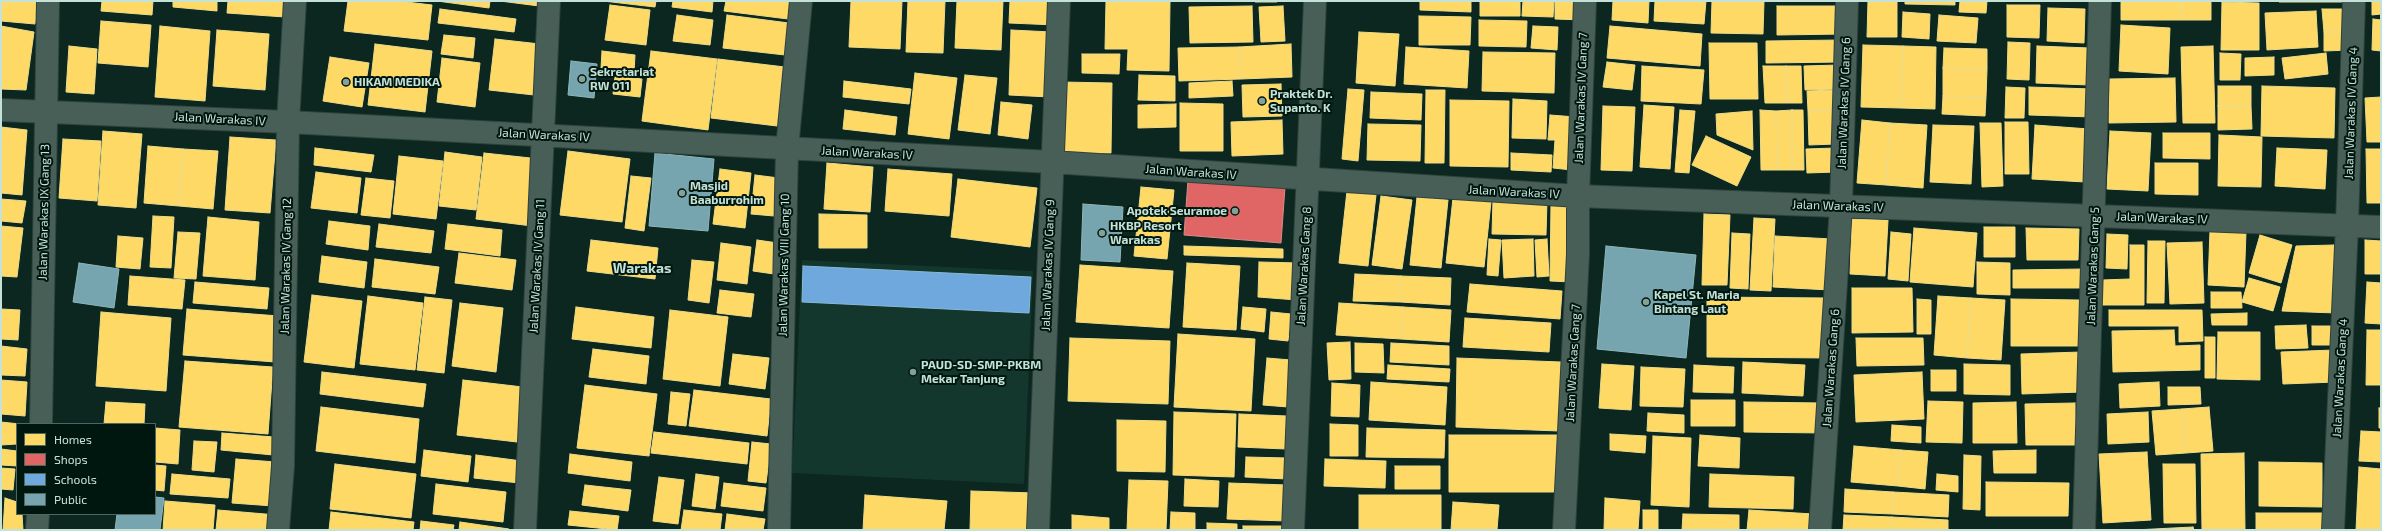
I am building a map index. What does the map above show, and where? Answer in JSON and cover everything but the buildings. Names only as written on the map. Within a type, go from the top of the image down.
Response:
[{"type":"street","name":"Jalan Warakas IX Gang 13","points":[[40,423],[48,1]]},
{"type":"street","name":"Jalan Warakas IV Gang 12","points":[[278,530],[283,466],[288,122],[295,1]]},
{"type":"street","name":"Jalan Warakas IV Gang 11","points":[[525,530],[549,1]]},
{"type":"street","name":"Jalan Warakas VIII Gang 10","points":[[779,530],[787,149],[801,1]]},
{"type":"street","name":"Jalan Warakas IV Gang 9","points":[[1038,530],[1059,1]]},
{"type":"street","name":"Jalan Warakas Gang 8","points":[[1292,530],[1315,1]]},
{"type":"street","name":"Jalan Warakas IV Gang 7","points":[[1578,196],[1585,1]]},
{"type":"street","name":"Jalan Warakas IV Gang 6","points":[[1841,206],[1847,1]]},
{"type":"street","name":"Jalan Warakas Gang 5","points":[[2084,530],[2100,1]]},
{"type":"street","name":"Jalan Warakas IV Gang 4","points":[[2347,225],[2354,1]]},
{"type":"street","name":"Jalan Warakas IV","points":[[1,110],[288,122],[1052,162],[1308,180],[1578,196],[2381,227]]},
{"type":"street","name":"Jalan Warakas Gang 7","points":[[1564,530],[1578,254],[1578,196]]},
{"type":"street","name":"Jalan Warakas Gang 6","points":[[1820,530],[1841,206]]},
{"type":"street","name":"Jalan Warakas Gang 4","points":[[2333,530],[2347,225]]},
{"type":"street","points":[[37,530],[38,515]]},
{"type":"shaded area","name":"PAUD-SD-SMP-PKBM Mekar Tanjung","points":[[802,260],[1033,271],[1024,484],[792,473]]},
{"type":"place","name":"Sekretariat RW 011","points":[[582,79]]},
{"type":"place","name":"HIKAM MEDIKA","points":[[346,82]]},
{"type":"place","name":"Praktek Dr. Supanto. K","points":[[1262,101]]},
{"type":"place","name":"Masjid Baaburrohim","points":[[682,193]]},
{"type":"place","name":"Apotek Seuramoe","points":[[1235,211]]},
{"type":"place","name":"HKBP Resort Warakas","points":[[1102,233]]},
{"type":"place","name":"Kapel St. Maria Bintang Laut","points":[[1646,302]]},
{"type":"place","name":"PAUD-SD-SMP-PKBM Mekar Tanjung","points":[[913,372]]},
{"type":"district","name":"Warakas","points":[[642,268]]}]
